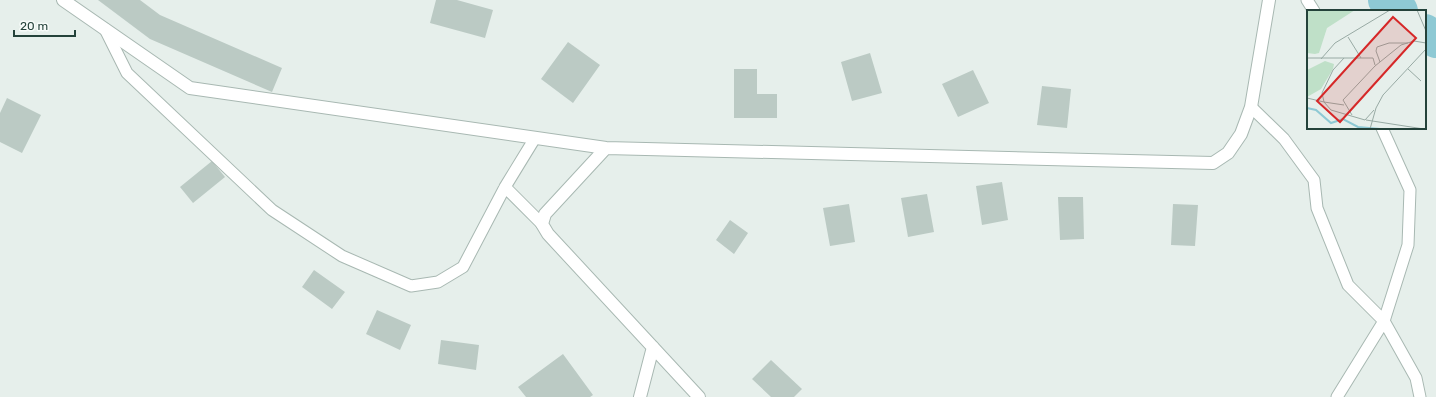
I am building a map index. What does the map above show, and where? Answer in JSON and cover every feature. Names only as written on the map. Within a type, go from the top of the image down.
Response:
[{"type":"street","points":[[63,0],[190,88],[535,138],[606,148],[1213,163],[1228,153],[1241,134],[1251,107],[1269,0]]},
{"type":"street","points":[[606,148],[545,214],[542,224],[548,234],[699,397]]},
{"type":"street","points":[[640,397],[653,347]]},
{"type":"lane","points":[[1307,0],[1313,10]]},
{"type":"lane","points":[[105,29],[127,73],[272,210],[342,256],[411,286],[438,282],[463,268],[505,187],[535,138]]},
{"type":"lane","points":[[1251,107],[1284,139],[1314,180],[1317,208],[1348,285],[1384,321],[1416,378],[1420,397]]},
{"type":"lane","points":[[1337,397],[1384,321],[1408,245],[1410,190],[1382,129]]},
{"type":"lane","points":[[505,187],[542,224]]},
{"type":"building","points":[[98,0],[140,0],[160,15],[282,68],[272,92],[150,39]]},
{"type":"building","points":[[436,0],[457,0],[493,10],[485,38],[430,23]]},
{"type":"building","points":[[568,42],[600,65],[573,103],[541,79]]},
{"type":"building","points":[[870,53],[882,93],[852,101],[841,62]]},
{"type":"building","points":[[734,69],[757,69],[757,94],[777,94],[777,118],[734,118]]},
{"type":"building","points":[[973,70],[989,103],[958,117],[942,84]]},
{"type":"building","points":[[1042,86],[1071,89],[1067,128],[1037,125]]},
{"type":"building","points":[[7,98],[41,115],[22,153],[0,142],[0,113]]},
{"type":"building","points":[[212,161],[225,177],[193,203],[180,187]]},
{"type":"building","points":[[1002,182],[1008,220],[982,225],[976,186]]},
{"type":"building","points":[[927,194],[934,232],[908,237],[901,198]]},
{"type":"building","points":[[1058,197],[1083,197],[1084,239],[1060,240]]},
{"type":"building","points":[[849,204],[855,242],[830,246],[823,208]]},
{"type":"building","points":[[1173,204],[1198,205],[1195,246],[1171,245]]},
{"type":"building","points":[[730,220],[748,233],[734,254],[716,240]]},
{"type":"building","points":[[314,270],[345,292],[332,309],[302,287]]},
{"type":"building","points":[[377,310],[411,325],[400,350],[366,334]]},
{"type":"building","points":[[441,340],[479,345],[476,370],[438,364]]},
{"type":"building","points":[[563,354],[593,395],[590,397],[526,397],[518,387]]},
{"type":"building","points":[[771,360],[802,389],[794,397],[771,397],[752,379]]},
{"type":"waterway","points":[[1386,0],[1399,10]]},
{"type":"waterway","points":[[1426,33],[1436,40]]}]
